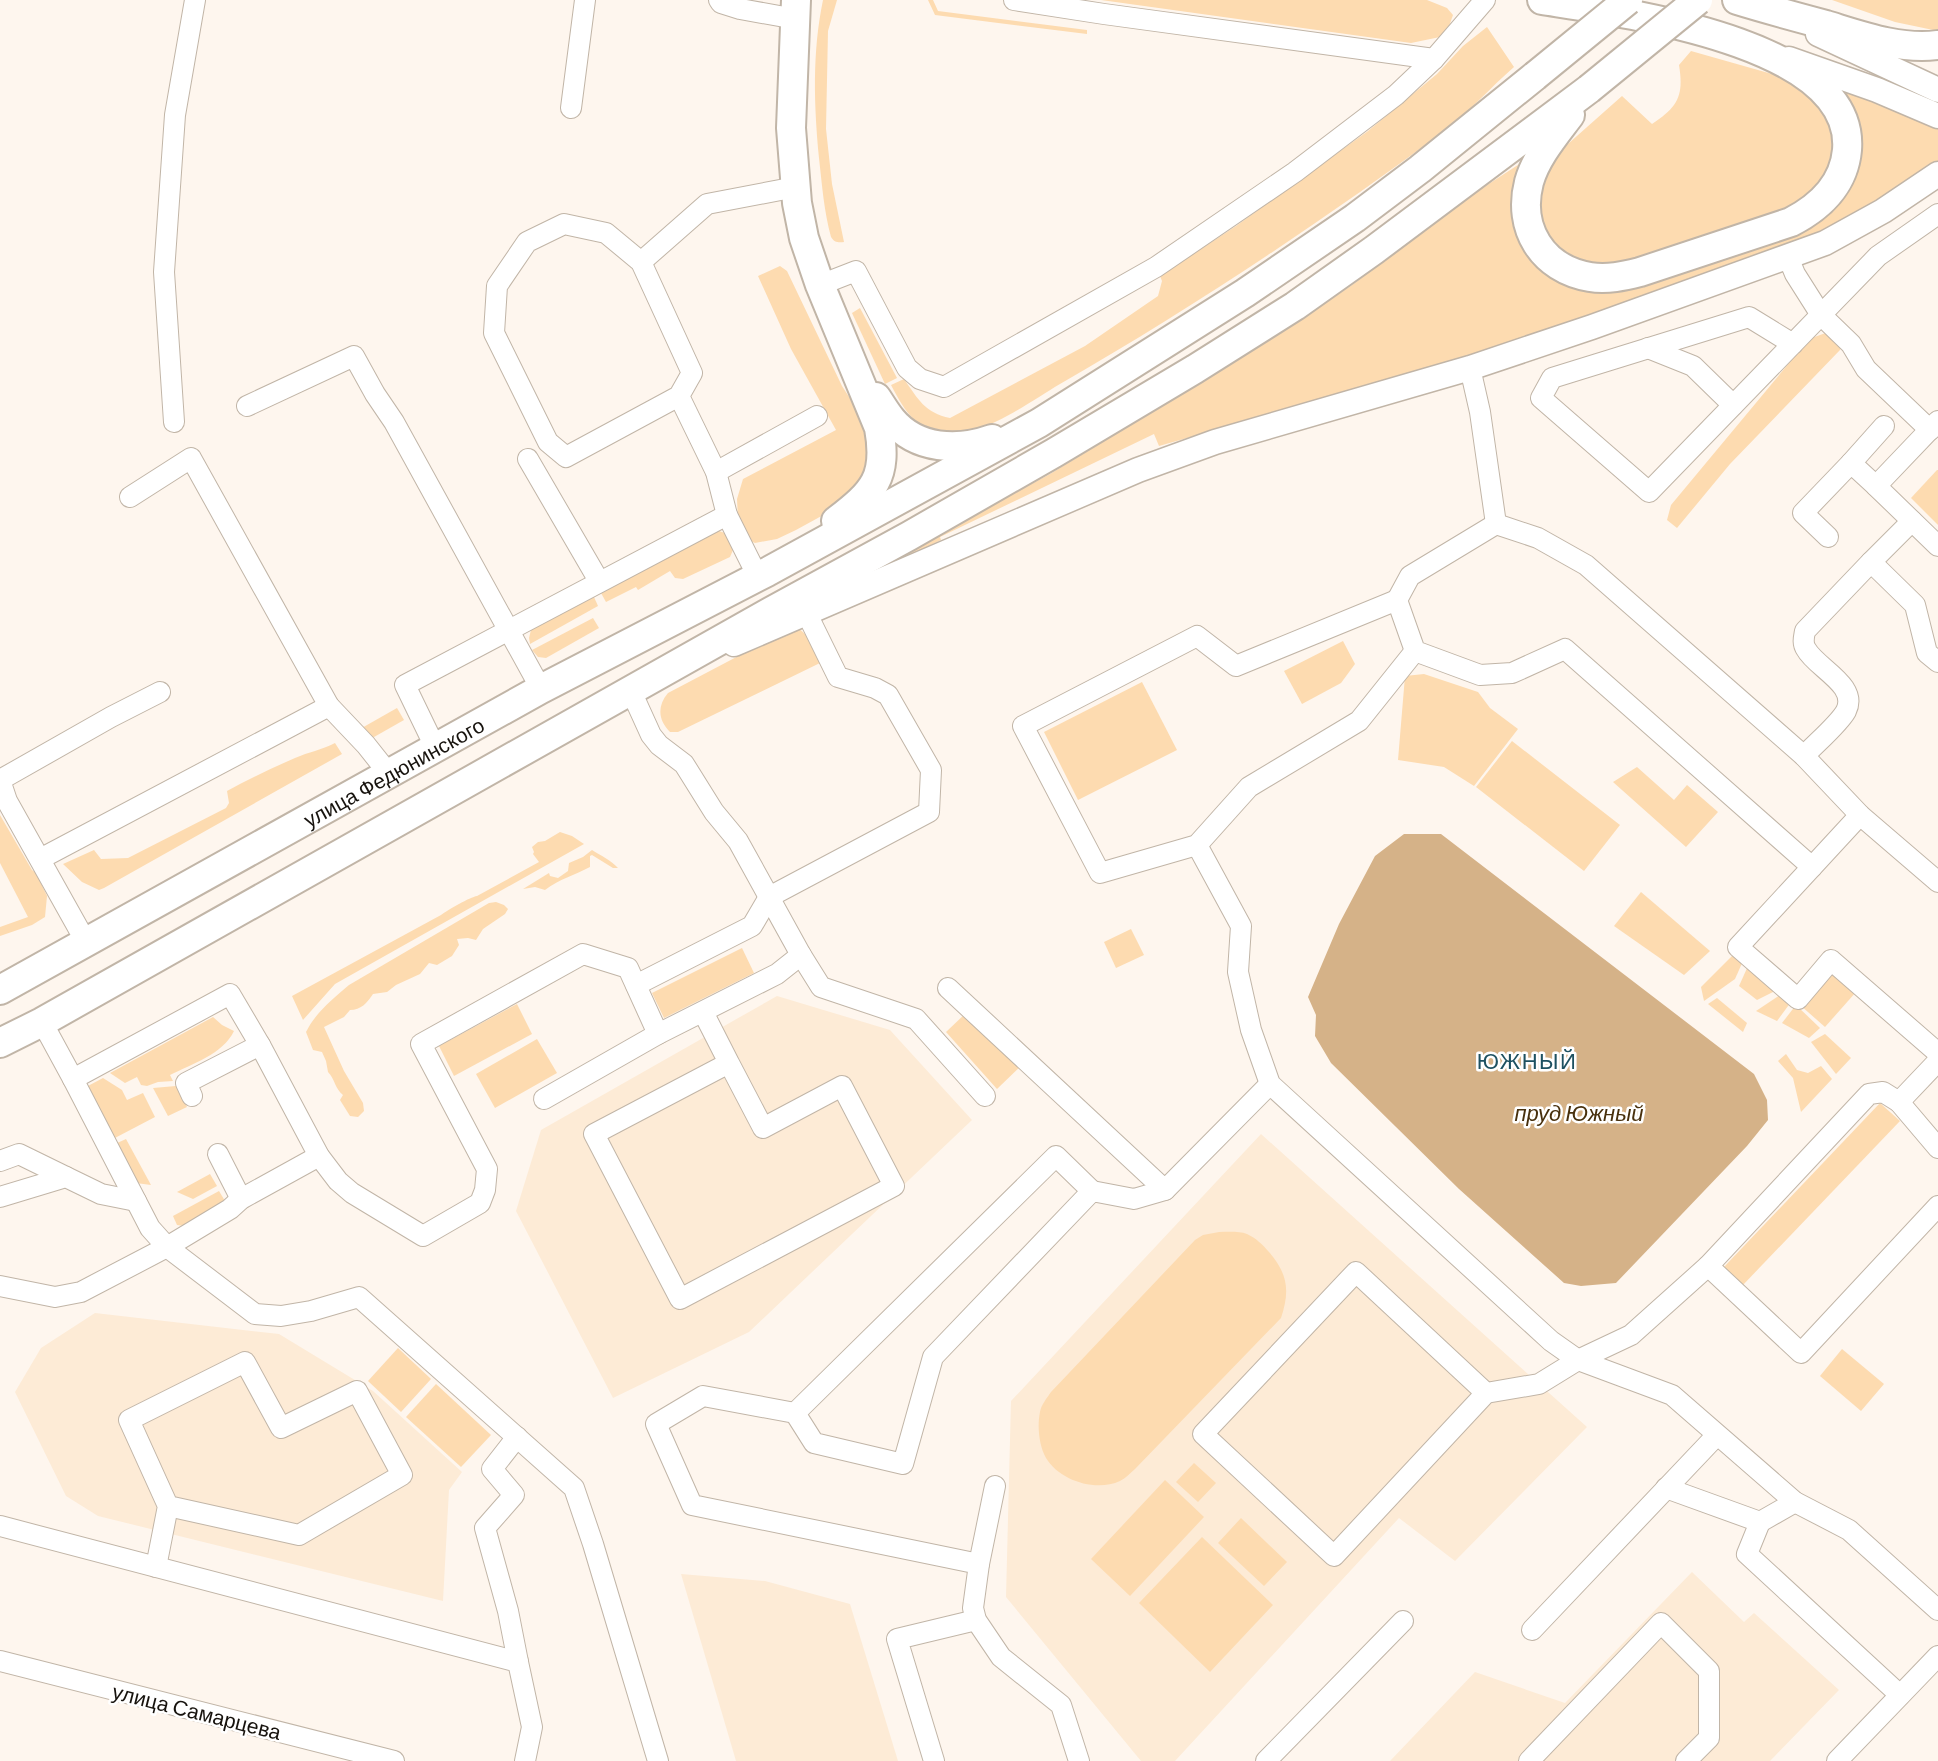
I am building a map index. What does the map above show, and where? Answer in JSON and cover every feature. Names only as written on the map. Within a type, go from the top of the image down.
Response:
[{"type":"highway","points":[[762,574],[1039,423],[1245,293],[1355,218],[1420,169],[1628,0]]},
{"type":"highway","points":[[0,1045],[1054,453],[1195,369],[1285,312],[1374,250],[1589,89],[1698,0]]},
{"type":"highway","points":[[1551,1],[1641,16],[1744,44],[1790,66],[1824,90],[1833,100],[1840,112],[1847,138],[1846,159],[1838,181],[1816,207],[1791,222],[1640,272],[1619,277],[1591,278],[1563,268],[1550,260],[1530,232],[1525,216],[1530,179],[1536,164],[1589,89]]},
{"type":"highway","points":[[1743,2],[1898,44],[1938,45]]},
{"type":"highway","points":[[762,574],[862,501],[878,477],[883,448],[879,428],[820,285],[804,238],[796,187],[791,128],[798,6]]},
{"type":"highway","points":[[855,366],[893,422],[918,440],[933,445],[949,447],[979,444],[1039,423]]},
{"type":"highway","name":"улица Федюнинского","points":[[7,985],[541,689],[762,574]]},
{"type":"main road","points":[[1743,2],[1851,48],[1938,90]]},
{"type":"main road","points":[[1744,44],[1877,90],[1938,116]]},
{"type":"main road","points":[[657,676],[807,614],[1138,470],[1215,442],[1470,368],[1825,243],[1883,211],[1938,174]]},
{"type":"street","points":[[174,422],[164,272],[175,116],[195,0]]},
{"type":"street","points":[[572,108],[585,0]]},
{"type":"street","points":[[718,0],[740,9],[798,6]]},
{"type":"street","points":[[1014,0],[1434,59]]},
{"type":"street","points":[[820,285],[856,271],[907,368],[920,379],[944,387],[1156,267],[1295,172],[1396,95],[1434,59],[1485,0]]},
{"type":"street","points":[[641,262],[707,204],[796,187]]},
{"type":"street","points":[[1793,344],[1749,317],[1551,378],[1541,398],[1649,492],[1733,405],[1793,344],[1878,256],[1938,214]]},
{"type":"street","points":[[564,224],[606,233],[641,262],[692,373],[679,396],[566,457],[548,442],[494,333],[497,286],[527,242],[564,224]]},
{"type":"street","points":[[1788,257],[1795,274],[1821,315],[1851,344],[1866,369],[1934,425],[1876,486]]},
{"type":"street","points":[[1648,348],[1693,366],[1733,405]]},
{"type":"street","points":[[247,406],[354,356],[394,422],[541,689]]},
{"type":"street","points":[[1470,368],[1480,412],[1496,524]]},
{"type":"street","points":[[679,396],[716,472],[727,515],[762,574]]},
{"type":"street","points":[[716,472],[817,416]]},
{"type":"street","points":[[1828,537],[1803,513],[1884,426]]},
{"type":"street","points":[[130,497],[191,458],[329,706],[389,774]]},
{"type":"street","points":[[528,459],[599,581]]},
{"type":"street","points":[[1851,463],[1938,546]]},
{"type":"street","points":[[435,747],[405,685],[727,515]]},
{"type":"street","points":[[1804,756],[1845,714],[1850,702],[1846,691],[1806,649],[1803,639],[1805,631],[1912,521]]},
{"type":"street","points":[[1415,651],[1359,721],[1249,787],[1197,845],[1100,873],[1023,726],[1197,636],[1236,666],[1397,600],[1410,576],[1496,524],[1538,538],[1586,565],[1804,756],[1860,815],[1934,870]]},
{"type":"street","points":[[1871,562],[1915,605],[1928,653],[1938,662]]},
{"type":"street","points":[[1397,600],[1415,651]]},
{"type":"street","points":[[636,985],[752,926],[769,897],[929,812],[931,770],[888,695],[875,688],[838,677],[807,614]]},
{"type":"street","points":[[1415,651],[1480,675],[1512,673],[1565,649],[1812,867]]},
{"type":"street","points":[[631,691],[651,735],[659,745],[684,764],[714,812],[738,841],[821,987],[916,1019],[985,1096]]},
{"type":"street","points":[[86,942],[6,801],[0,780],[160,692]]},
{"type":"street","points":[[40,859],[329,706]]},
{"type":"street","points":[[1860,815],[1738,947],[1798,999],[1831,960],[1938,1053]]},
{"type":"street","points":[[1197,845],[1241,926],[1238,972],[1251,1030],[1270,1084],[1551,1341],[1578,1360],[1672,1395],[1716,1436],[1795,1502],[1849,1530],[1936,1603]]},
{"type":"street","points":[[73,1079],[230,994],[260,1044],[319,1156],[338,1181],[352,1193],[423,1236],[480,1203],[486,1190],[487,1169],[421,1044],[584,954],[628,968],[658,1034]]},
{"type":"street","points":[[544,1099],[658,1034],[777,974],[801,955]]},
{"type":"street","points":[[948,988],[1165,1190]]},
{"type":"street","points":[[703,1011],[764,1128],[842,1086],[894,1186],[680,1299],[594,1134],[729,1063]]},
{"type":"street","points":[[39,1024],[73,1079],[150,1228],[167,1247],[255,1314],[281,1316],[311,1311],[359,1297],[574,1488],[658,1761]]},
{"type":"street","points":[[192,1096],[186,1083],[260,1044]]},
{"type":"street","points":[[1899,1102],[1938,1061]]},
{"type":"street","points":[[795,1413],[1056,1156],[1092,1191],[1134,1199],[1165,1190],[1270,1084]]},
{"type":"street","points":[[1486,1393],[1356,1272],[1203,1434],[1334,1557],[1486,1393],[1539,1384],[1578,1360],[1631,1335],[1708,1266],[1869,1094],[1882,1092],[1899,1102],[1935,1139]]},
{"type":"street","points":[[0,1161],[19,1154],[101,1194],[136,1201]]},
{"type":"street","points":[[218,1154],[241,1199]]},
{"type":"street","points":[[0,1286],[55,1297],[81,1292],[167,1247],[230,1209],[241,1199],[319,1156]]},
{"type":"street","points":[[0,1197],[66,1177]]},
{"type":"street","points":[[979,1564],[692,1505],[656,1424],[703,1396],[795,1413],[814,1443],[903,1464],[933,1356],[1092,1191]]},
{"type":"street","points":[[1708,1266],[1801,1353],[1938,1206]]},
{"type":"street","points":[[156,1567],[168,1506],[129,1420],[245,1362],[281,1428],[357,1391],[402,1475],[299,1535],[168,1506]]},
{"type":"street","points":[[1532,1630],[1716,1436]]},
{"type":"street","points":[[517,1437],[492,1469],[514,1495],[485,1528],[508,1611],[532,1727],[525,1761]]},
{"type":"street","points":[[995,1486],[979,1564],[973,1608],[975,1620],[1000,1658],[1060,1705],[1079,1761]]},
{"type":"street","points":[[1666,1488],[1760,1522]]},
{"type":"street","points":[[1795,1502],[1760,1522],[1747,1554],[1900,1695]]},
{"type":"street","points":[[0,1526],[518,1662]]},
{"type":"street","points":[[934,1761],[897,1639],[975,1620]]},
{"type":"street","points":[[1266,1761],[1403,1621]]},
{"type":"street","points":[[1529,1761],[1661,1623],[1709,1671],[1709,1738],[1686,1761]]},
{"type":"street","points":[[1836,1761],[1938,1656]]},
{"type":"street","name":"улица Самарцева","points":[[0,1661],[394,1761]]},
{"type":"shaded area","points":[[823,0],[837,0],[828,31],[826,129],[832,184],[844,242],[836,242],[831,237],[817,138],[816,59]]},
{"type":"shaded area","points":[[928,0],[933,0],[938,11],[1087,30],[1087,34],[935,15]]},
{"type":"shaded area","points":[[1101,0],[1427,0],[1447,8],[1453,15],[1447,32],[1440,37],[1411,43]]},
{"type":"shaded area","points":[[1832,0],[1938,0],[1938,31],[1895,22]]},
{"type":"shaded area","points":[[1487,27],[1514,67],[1447,129],[1353,197],[1209,294],[992,424],[963,433],[950,434],[920,425],[907,412],[891,385],[904,379],[928,409],[950,418],[1085,346],[1158,296],[1162,281],[1160,276],[1236,226],[1368,131],[1437,74],[1463,46]]},
{"type":"shaded area","points":[[1691,51],[1793,80],[1818,96],[1839,148],[1810,201],[1620,267],[1576,263],[1546,236],[1537,203],[1540,182],[1560,151],[1622,96],[1652,124],[1668,112],[1680,93],[1679,65]]},
{"type":"shaded area","points":[[1832,82],[1938,128],[1938,165],[1840,226],[1654,295],[1428,369],[1159,446],[1154,434],[940,537],[941,540],[841,588],[1050,474],[1290,327],[1352,285],[1464,200],[1527,159],[1519,176],[1558,278],[1810,225],[1850,107]]},
{"type":"shaded area","points":[[780,266],[787,271],[842,386],[870,429],[874,462],[847,502],[777,539],[755,543],[746,539],[738,521],[737,499],[743,479],[836,430],[791,349],[758,276]]},
{"type":"shaded area","points":[[860,308],[897,378],[885,384],[852,313]]},
{"type":"shaded area","points":[[1831,331],[1843,339],[1840,350],[1730,464],[1677,528],[1667,520],[1671,505],[1809,339]]},
{"type":"shaded area","points":[[1938,470],[1938,525],[1911,498]]},
{"type":"shaded area","points":[[719,531],[725,533],[733,550],[730,557],[683,579],[675,578],[670,571],[638,590],[636,587],[606,602],[601,593]]},
{"type":"shaded area","points":[[594,597],[598,606],[530,644],[531,630]]},
{"type":"shaded area","points":[[593,618],[599,628],[546,658],[538,657],[532,650]]},
{"type":"shaded area","points":[[797,628],[814,648],[820,663],[678,732],[670,732],[663,723],[660,713],[664,698],[668,693],[788,630]]},
{"type":"shaded area","points":[[1343,641],[1355,664],[1341,683],[1302,704],[1284,671]]},
{"type":"shaded area","points":[[1424,674],[1478,692],[1490,708],[1518,729],[1474,786],[1444,767],[1398,760],[1405,676]]},
{"type":"shaded area","points":[[1142,682],[1177,750],[1078,800],[1044,732]]},
{"type":"shaded area","points":[[397,708],[404,720],[367,741],[360,729]]},
{"type":"shaded area","points":[[1512,741],[1620,825],[1584,871],[1476,787]]},
{"type":"shaded area","points":[[335,743],[342,754],[104,888],[99,890],[82,882],[63,864],[94,850],[101,859],[128,858],[226,808],[229,803],[227,791],[286,762]]},
{"type":"shaded area","points":[[1637,767],[1674,800],[1687,785],[1718,812],[1686,847],[1613,782]]},
{"type":"shaded area","points":[[0,815],[32,870],[36,873],[47,896],[45,917],[32,925],[0,936],[0,927],[28,917],[0,863]]},
{"type":"shaded area","points":[[560,832],[584,844],[335,984],[303,1020],[292,996],[539,862],[533,854],[532,847]]},
{"type":"shaded area","points":[[592,850],[618,868],[613,868],[592,855],[590,856],[590,867],[545,890],[535,887],[523,889],[549,873],[550,876],[558,878],[568,871],[569,863]]},
{"type":"shaded area","points":[[1641,892],[1710,951],[1684,975],[1614,926]]},
{"type":"shaded area","points":[[496,902],[508,909],[505,914],[483,929],[476,940],[457,939],[459,945],[452,956],[437,965],[429,963],[420,974],[396,985],[387,992],[373,994],[361,1007],[350,1010],[344,1017],[324,1027],[344,1071],[363,1103],[364,1111],[358,1117],[350,1116],[340,1100],[343,1095],[328,1072],[322,1052],[313,1050],[306,1032],[310,1025],[325,1007],[349,985],[489,903]]},
{"type":"shaded area","points":[[1131,929],[1144,955],[1116,968],[1104,942]]},
{"type":"shaded area","points":[[742,948],[754,973],[664,1018],[652,993]]},
{"type":"shaded area","points":[[1734,954],[1743,961],[1735,979],[1704,1001],[1701,987]]},
{"type":"shaded area","points":[[1748,966],[1775,991],[1757,1000],[1739,986]]},
{"type":"shaded area","points":[[1831,970],[1856,992],[1825,1027],[1800,1005]]},
{"type":"shaded area","points":[[1780,995],[1791,1002],[1777,1021],[1756,1011]]},
{"type":"shaded area","points":[[777,996],[890,1030],[972,1120],[749,1332],[613,1398],[516,1211],[541,1130]]},
{"type":"shaded area","points":[[1717,998],[1747,1023],[1743,1032],[1708,1004]]},
{"type":"shaded area","points":[[517,1004],[532,1034],[454,1076],[439,1046]]},
{"type":"shaded area","points":[[1796,1005],[1820,1028],[1809,1038],[1782,1023]]},
{"type":"shaded area","points":[[967,1012],[1022,1065],[997,1089],[946,1032]]},
{"type":"shaded area","points":[[213,1017],[234,1031],[229,1039],[206,1058],[170,1075],[173,1081],[158,1082],[147,1086],[141,1085],[137,1077],[125,1083],[110,1073]]},
{"type":"shaded area","points":[[1825,1034],[1851,1058],[1836,1074],[1811,1042]]},
{"type":"shaded area","points":[[537,1039],[557,1073],[495,1108],[476,1074]]},
{"type":"shaded area","points":[[1786,1054],[1797,1070],[1808,1073],[1821,1066],[1832,1079],[1801,1112],[1793,1078],[1778,1061]]},
{"type":"shaded area","points":[[103,1078],[122,1090],[127,1100],[143,1093],[155,1117],[113,1139],[86,1087]]},
{"type":"shaded area","points":[[176,1086],[187,1107],[168,1116],[153,1088]]},
{"type":"shaded area","points":[[1880,1103],[1900,1121],[1742,1286],[1723,1268]]},
{"type":"shaded area","points":[[1261,1134],[1587,1427],[1455,1561],[1399,1518],[1175,1761],[1141,1761],[1006,1597],[1011,1401]]},
{"type":"shaded area","points":[[126,1139],[151,1185],[136,1183],[115,1144]]},
{"type":"shaded area","points":[[210,1174],[217,1186],[193,1199],[177,1192]]},
{"type":"shaded area","points":[[219,1191],[225,1201],[184,1226],[177,1225],[173,1216]]},
{"type":"shaded area","points":[[1219,1232],[1247,1234],[1262,1244],[1275,1260],[1286,1283],[1286,1299],[1281,1318],[1135,1469],[1120,1481],[1090,1485],[1060,1473],[1046,1458],[1040,1442],[1039,1418],[1046,1399],[1195,1240],[1203,1235]]},
{"type":"shaded area","points":[[95,1313],[279,1334],[373,1391],[462,1472],[449,1490],[443,1601],[98,1516],[66,1496],[15,1392],[41,1348]]},
{"type":"shaded area","points":[[398,1348],[431,1379],[401,1412],[368,1381]]},
{"type":"shaded area","points":[[1842,1349],[1884,1384],[1861,1411],[1820,1376]]},
{"type":"shaded area","points":[[436,1384],[491,1435],[461,1467],[406,1417]]},
{"type":"shaded area","points":[[1194,1463],[1216,1483],[1198,1502],[1176,1482]]},
{"type":"shaded area","points":[[1165,1480],[1204,1517],[1130,1596],[1091,1559]]},
{"type":"shaded area","points":[[1241,1518],[1287,1562],[1264,1586],[1218,1543]]},
{"type":"shaded area","points":[[1202,1537],[1273,1605],[1210,1672],[1139,1603]]},
{"type":"shaded area","points":[[1692,1572],[1744,1622],[1754,1613],[1839,1690],[1770,1761],[1390,1761],[1475,1672],[1565,1703]]},
{"type":"shaded area","points":[[681,1574],[765,1581],[850,1604],[898,1761],[736,1761]]},
{"type":"water","name":"пруд Южный","points":[[1404,834],[1441,834],[1754,1074],[1767,1100],[1768,1120],[1747,1146],[1616,1283],[1581,1286],[1564,1283],[1459,1189],[1331,1063],[1315,1036],[1316,1015],[1308,997],[1339,924],[1375,856]]},
{"type":"district","name":"ЮЖНЫЙ","points":[[1527,1060]]}]
